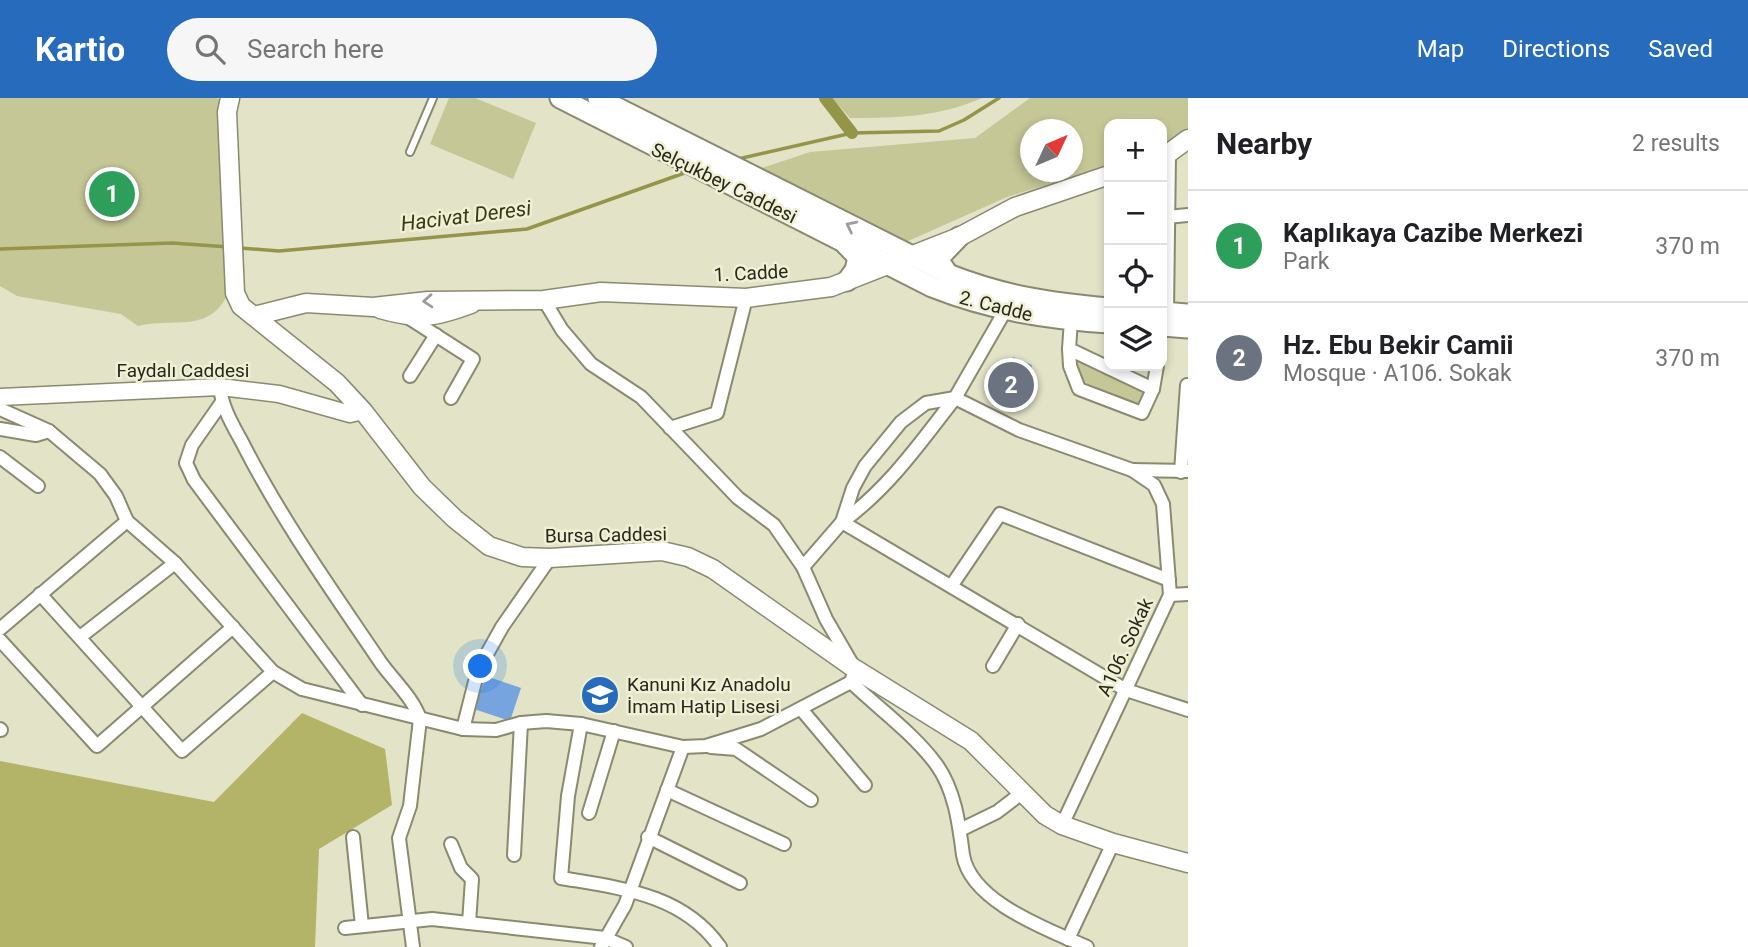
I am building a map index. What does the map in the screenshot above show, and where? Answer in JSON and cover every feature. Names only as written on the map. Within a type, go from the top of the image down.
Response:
[{"type":"main road","name":"Bursa Caddesi","points":[[230,98],[227,112],[230,206],[235,293],[241,306],[338,383],[422,487],[463,526],[489,546],[522,557],[550,558],[662,551],[688,557],[713,569],[853,675],[971,741],[1045,815],[1062,825],[1113,843],[1188,863]]},
{"type":"main road","name":"Selçukbey Caddesi","points":[[560,98],[584,102],[642,142],[912,256]]},
{"type":"main road","name":"Selçukbey Caddesi","points":[[598,98],[656,127],[839,240],[890,266]]},
{"type":"main road","points":[[1167,155],[1188,139]]},
{"type":"main road","name":"1. Cadde","points":[[373,307],[428,301],[544,300],[601,292],[746,298],[819,289],[890,266],[959,237],[1015,207],[1104,177]]},
{"type":"main road","points":[[948,274],[938,259],[959,237]]},
{"type":"main road","points":[[839,240],[858,257],[855,270],[847,281]]},
{"type":"main road","name":"2. Cadde","points":[[912,256],[994,292],[1041,302],[1104,308]]},
{"type":"main road","name":"2. Cadde","points":[[890,266],[970,302],[1005,311],[1104,323]]},
{"type":"main road","points":[[254,316],[306,303],[373,307],[409,318],[432,318],[482,300]]},
{"type":"main road","points":[[1167,322],[1188,314]]},
{"type":"main road","points":[[1167,324],[1188,328]]},
{"type":"street","points":[[1167,217],[1188,215]]},
{"type":"street","points":[[1164,308],[1166,245]]},
{"type":"street","points":[[670,428],[717,413],[746,298]]},
{"type":"street","points":[[544,300],[562,330],[591,365],[641,397],[738,498],[774,525],[803,567],[853,675],[936,764],[962,829],[967,867],[986,894],[1087,947]]},
{"type":"street","points":[[803,567],[842,522],[874,496],[955,398],[1005,311]]},
{"type":"street","points":[[409,318],[472,359],[451,398]]},
{"type":"street","points":[[1072,320],[1070,366],[1079,389],[1142,413],[1153,389],[1156,371]]},
{"type":"street","points":[[411,376],[436,335]]},
{"type":"street","points":[[1069,349],[1153,389]]},
{"type":"street","points":[[1132,470],[1184,471],[1187,385]]},
{"type":"street","name":"Faydalı Caddesi","points":[[0,397],[279,394],[350,414],[363,411]]},
{"type":"street","points":[[221,395],[192,445],[186,463],[194,480],[362,705]]},
{"type":"street","points":[[221,395],[258,472],[322,576],[395,683],[416,708],[420,719],[410,806],[399,838],[413,947]]},
{"type":"street","points":[[842,522],[853,488],[864,466],[894,430],[926,403],[955,398]]},
{"type":"street","name":"A106. Sokak","points":[[955,398],[1019,430],[1132,470],[1154,485],[1163,504],[1170,595],[1062,825]]},
{"type":"street","points":[[0,409],[49,431],[100,474],[116,496],[127,521],[175,563],[273,672],[302,689],[463,729],[496,730],[521,723],[547,721],[581,724],[683,747],[736,749],[761,763],[811,800]]},
{"type":"street","points":[[0,429],[36,435],[49,431]]},
{"type":"street","points":[[0,457],[38,486]]},
{"type":"street","points":[[951,585],[1000,514],[1169,580]]},
{"type":"street","points":[[0,629],[127,521]]},
{"type":"street","points":[[842,522],[1126,690],[1188,710]]},
{"type":"street","points":[[463,729],[478,670],[502,627],[550,558]]},
{"type":"street","points":[[80,638],[175,563]]},
{"type":"street","points":[[40,594],[183,751],[273,672]]},
{"type":"street","points":[[1170,595],[1188,594]]},
{"type":"street","points":[[993,666],[1018,624]]},
{"type":"street","points":[[0,640],[97,746],[233,626]]},
{"type":"street","points":[[705,746],[761,729],[801,709],[853,675]]},
{"type":"street","points":[[801,709],[865,785]]},
{"type":"street","points":[[514,855],[521,723]]},
{"type":"street","points":[[581,724],[568,796],[561,878],[652,896],[687,914],[719,945]]},
{"type":"street","points":[[589,813],[614,731]]},
{"type":"street","points":[[603,943],[631,890],[648,837],[683,747]]},
{"type":"street","points":[[667,790],[784,844]]},
{"type":"street","points":[[962,829],[996,812],[1023,792]]},
{"type":"street","points":[[353,837],[362,926]]},
{"type":"street","points":[[648,837],[740,883]]},
{"type":"street","points":[[1068,939],[1113,843]]},
{"type":"street","points":[[451,844],[461,868],[472,879],[469,923]]},
{"type":"street","points":[[345,929],[410,921],[469,923],[626,947]]},
{"type":"lane","points":[[410,152],[433,98]]},
{"type":"green space","points":[[0,98],[216,98],[222,101],[228,294],[220,306],[211,315],[190,322],[138,326],[121,314],[17,296],[0,286]]},
{"type":"green space","points":[[449,98],[475,98],[536,123],[513,179],[430,144]]},
{"type":"green space","points":[[832,98],[982,98],[933,113],[850,118]]},
{"type":"green space","points":[[1030,98],[1188,98],[1188,128],[1167,143],[1167,119],[1104,119],[1104,168],[1083,174],[1083,119],[1020,119],[1020,182],[1056,182],[1007,197],[906,242],[759,169],[810,152],[975,138]]},
{"type":"green space","points":[[1078,359],[1146,391],[1141,406],[1082,381],[1076,369]]},
{"type":"shaded area","points":[[302,713],[385,749],[392,805],[319,849],[315,947],[0,947],[0,761],[214,802]]},
{"type":"building","points":[[1013,357],[1032,365],[1029,384],[1034,386],[1030,401],[1023,400],[1022,407],[1014,405],[1012,412],[1000,408],[1002,402],[994,399],[996,392],[989,390],[994,373],[999,374],[1006,358],[1012,360]]},
{"type":"building","points":[[486,676],[521,688],[510,721],[474,709]]},
{"type":"waterway","points":[[825,98],[852,133]]},
{"type":"waterway","name":"Hacivat Deresi","points":[[738,159],[852,133],[939,131],[964,120],[999,98]]},
{"type":"waterway","name":"Hacivat Deresi","points":[[240,248],[279,251],[527,229],[690,171]]},
{"type":"waterway","name":"Hacivat Deresi","points":[[0,249],[172,243],[229,247]]},
{"type":"place","name":"Kaplıkaya Cazibe Merkezi","points":[[112,194]]},
{"type":"place","name":"Hz. Ebu Bekir Camii","points":[[1011,385]]},
{"type":"place","name":"Kanuni Kız Anadolu İmam Hatip Lisesi","points":[[600,695]]}]
